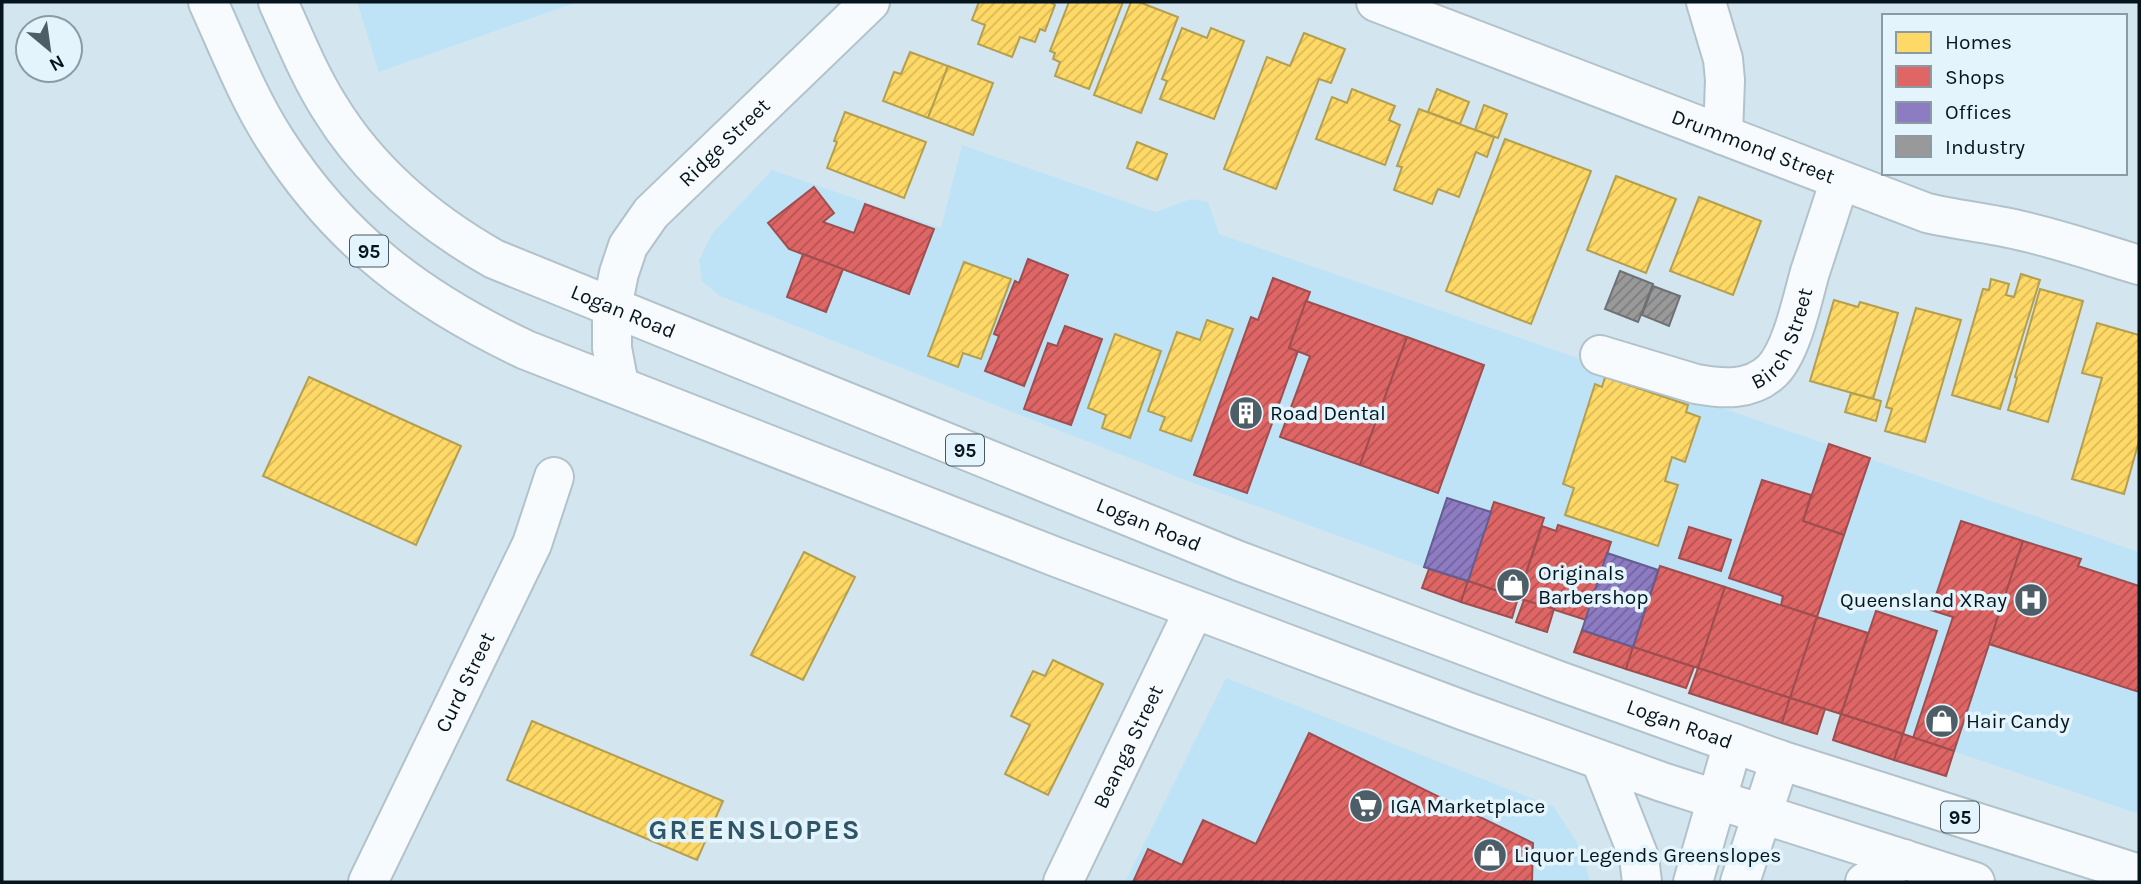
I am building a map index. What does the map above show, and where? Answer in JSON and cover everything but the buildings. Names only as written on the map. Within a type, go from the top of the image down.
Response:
[{"type":"main road","name":"95","points":[[208,2],[248,89],[275,139],[308,188],[343,228],[379,261],[476,326],[526,350],[1194,610],[1601,761],[1975,882]]},
{"type":"main road","name":"Logan Road","points":[[278,2],[329,107],[369,161],[410,203],[448,231],[494,259],[1239,561],[1559,681],[1780,760],[2139,874]]},
{"type":"main road","name":"Ridge Street","points":[[619,385],[612,348],[612,307],[628,246],[651,213],[870,2]]},
{"type":"main road","name":"Drummond Street","points":[[1376,2],[1927,212],[1959,221],[2044,236],[2139,265]]},
{"type":"main road","points":[[1706,2],[1723,59],[1723,135]]},
{"type":"main road","name":"Birch Street","points":[[1600,355],[1712,388],[1730,389],[1743,386],[1770,373],[1786,351],[1840,180]]},
{"type":"main road","name":"Curd Street","points":[[368,882],[532,544],[554,477]]},
{"type":"main road","name":"Beanga Street","points":[[1063,882],[1194,610]]},
{"type":"main road","points":[[1693,882],[1733,743]]},
{"type":"main road","points":[[1740,882],[1780,760]]},
{"type":"main road","points":[[1601,761],[1639,857],[1642,882]]},
{"type":"main road","points":[[1865,882],[1904,859]]},
{"type":"shaded area","points":[[357,2],[577,2],[379,72]]},
{"type":"shaded area","points":[[962,145],[1155,212],[1191,199],[1208,202],[1219,234],[2139,552],[2139,814],[1582,630],[1585,619],[1429,569],[1185,480],[720,296],[702,281],[699,260],[712,234],[772,170],[941,228]]},
{"type":"shaded area","points":[[1226,678],[1554,807],[1583,852],[1590,882],[1125,882]]},
{"type":"place","name":"Road Dental","points":[[1246,413]]},
{"type":"place","name":"Originals Barbershop","points":[[1513,585]]},
{"type":"place","name":"Queensland XRay","points":[[2031,600]]},
{"type":"place","name":"Hair Candy","points":[[1942,721]]},
{"type":"place","name":"IGA Marketplace","points":[[1366,806]]},
{"type":"place","name":"Liquor Legends Greenslopes","points":[[1490,855]]},
{"type":"district","name":"GREENSLOPES","points":[[755,829]]}]
